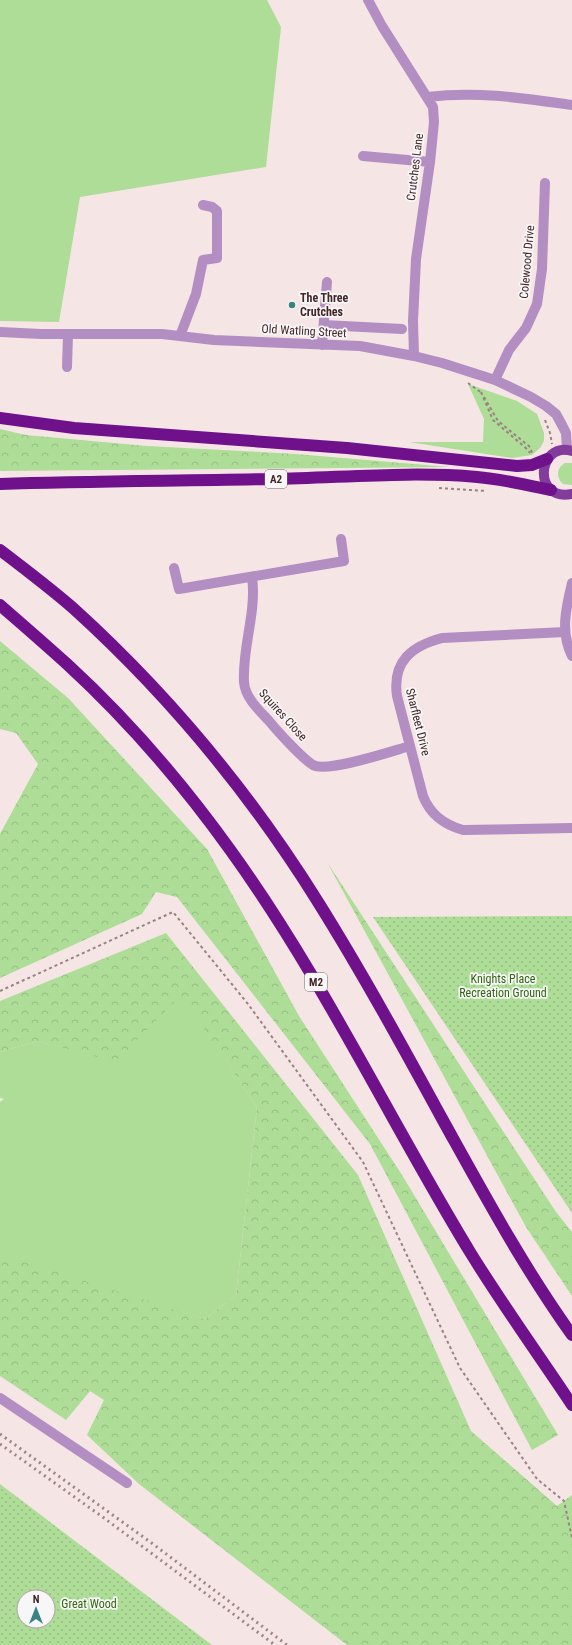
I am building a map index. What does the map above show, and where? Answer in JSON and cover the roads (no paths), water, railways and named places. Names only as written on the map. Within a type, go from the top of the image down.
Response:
[{"type":"highway","points":[[0,418],[74,428],[347,448],[517,466],[532,465],[547,460]]},
{"type":"highway","name":"A2","points":[[0,484],[429,475],[478,477],[551,490]]},
{"type":"highway","points":[[0,550],[73,609],[140,673],[203,741],[247,797],[319,902],[420,1078],[488,1202],[552,1306],[572,1334]]},
{"type":"highway","name":"M2","points":[[0,605],[69,665],[124,720],[196,805],[231,851],[281,925],[322,992],[471,1253],[572,1404]]},
{"type":"main road","points":[[570,450],[557,451],[547,460],[543,472],[547,485],[551,490],[557,494],[572,494]]},
{"type":"street","name":"Crutches Lane","points":[[368,0],[382,26],[433,106],[434,122],[430,162],[416,259],[413,321],[414,356]]},
{"type":"street","points":[[427,97],[450,94],[507,96],[572,105]]},
{"type":"street","points":[[364,156],[430,162]]},
{"type":"street","name":"Colewood Drive","points":[[495,380],[509,350],[526,328],[537,304],[542,269],[545,183]]},
{"type":"street","points":[[180,336],[196,294],[203,260],[217,258],[217,211],[212,207],[203,205]]},
{"type":"street","points":[[322,345],[328,282]]},
{"type":"street","points":[[324,325],[402,329]]},
{"type":"street","name":"Old Watling Street","points":[[0,332],[162,334],[214,340],[360,346],[414,356],[442,363],[495,380],[531,397],[554,412],[566,433],[570,450]]},
{"type":"street","points":[[67,367],[68,334]]},
{"type":"street","points":[[174,568],[179,589],[252,577],[344,561],[341,539]]},
{"type":"street","name":"Squires Close","points":[[252,577],[254,593],[244,684],[252,701],[274,727],[310,763],[319,767],[340,765],[410,746]]},
{"type":"street","points":[[572,583],[565,617],[567,644],[572,656]]},
{"type":"street","name":"Sharfleet Drive","points":[[565,632],[442,638],[427,642],[413,649],[406,656],[400,666],[396,686],[397,696],[423,796],[427,806],[438,818],[449,825],[468,830],[572,828]]},
{"type":"street","points":[[0,1398],[127,1483]]},
{"type":"railway","points":[[0,1434],[153,1544],[287,1645]]},
{"type":"railway","points":[[0,1444],[104,1518],[275,1645]]},
{"type":"place","name":"The Three Crutches","points":[[292,305]]},
{"type":"park label","name":"Knights Place Recreation Ground","points":[[503,986]]},
{"type":"park label","name":"Great Wood","points":[[89,1604]]}]
